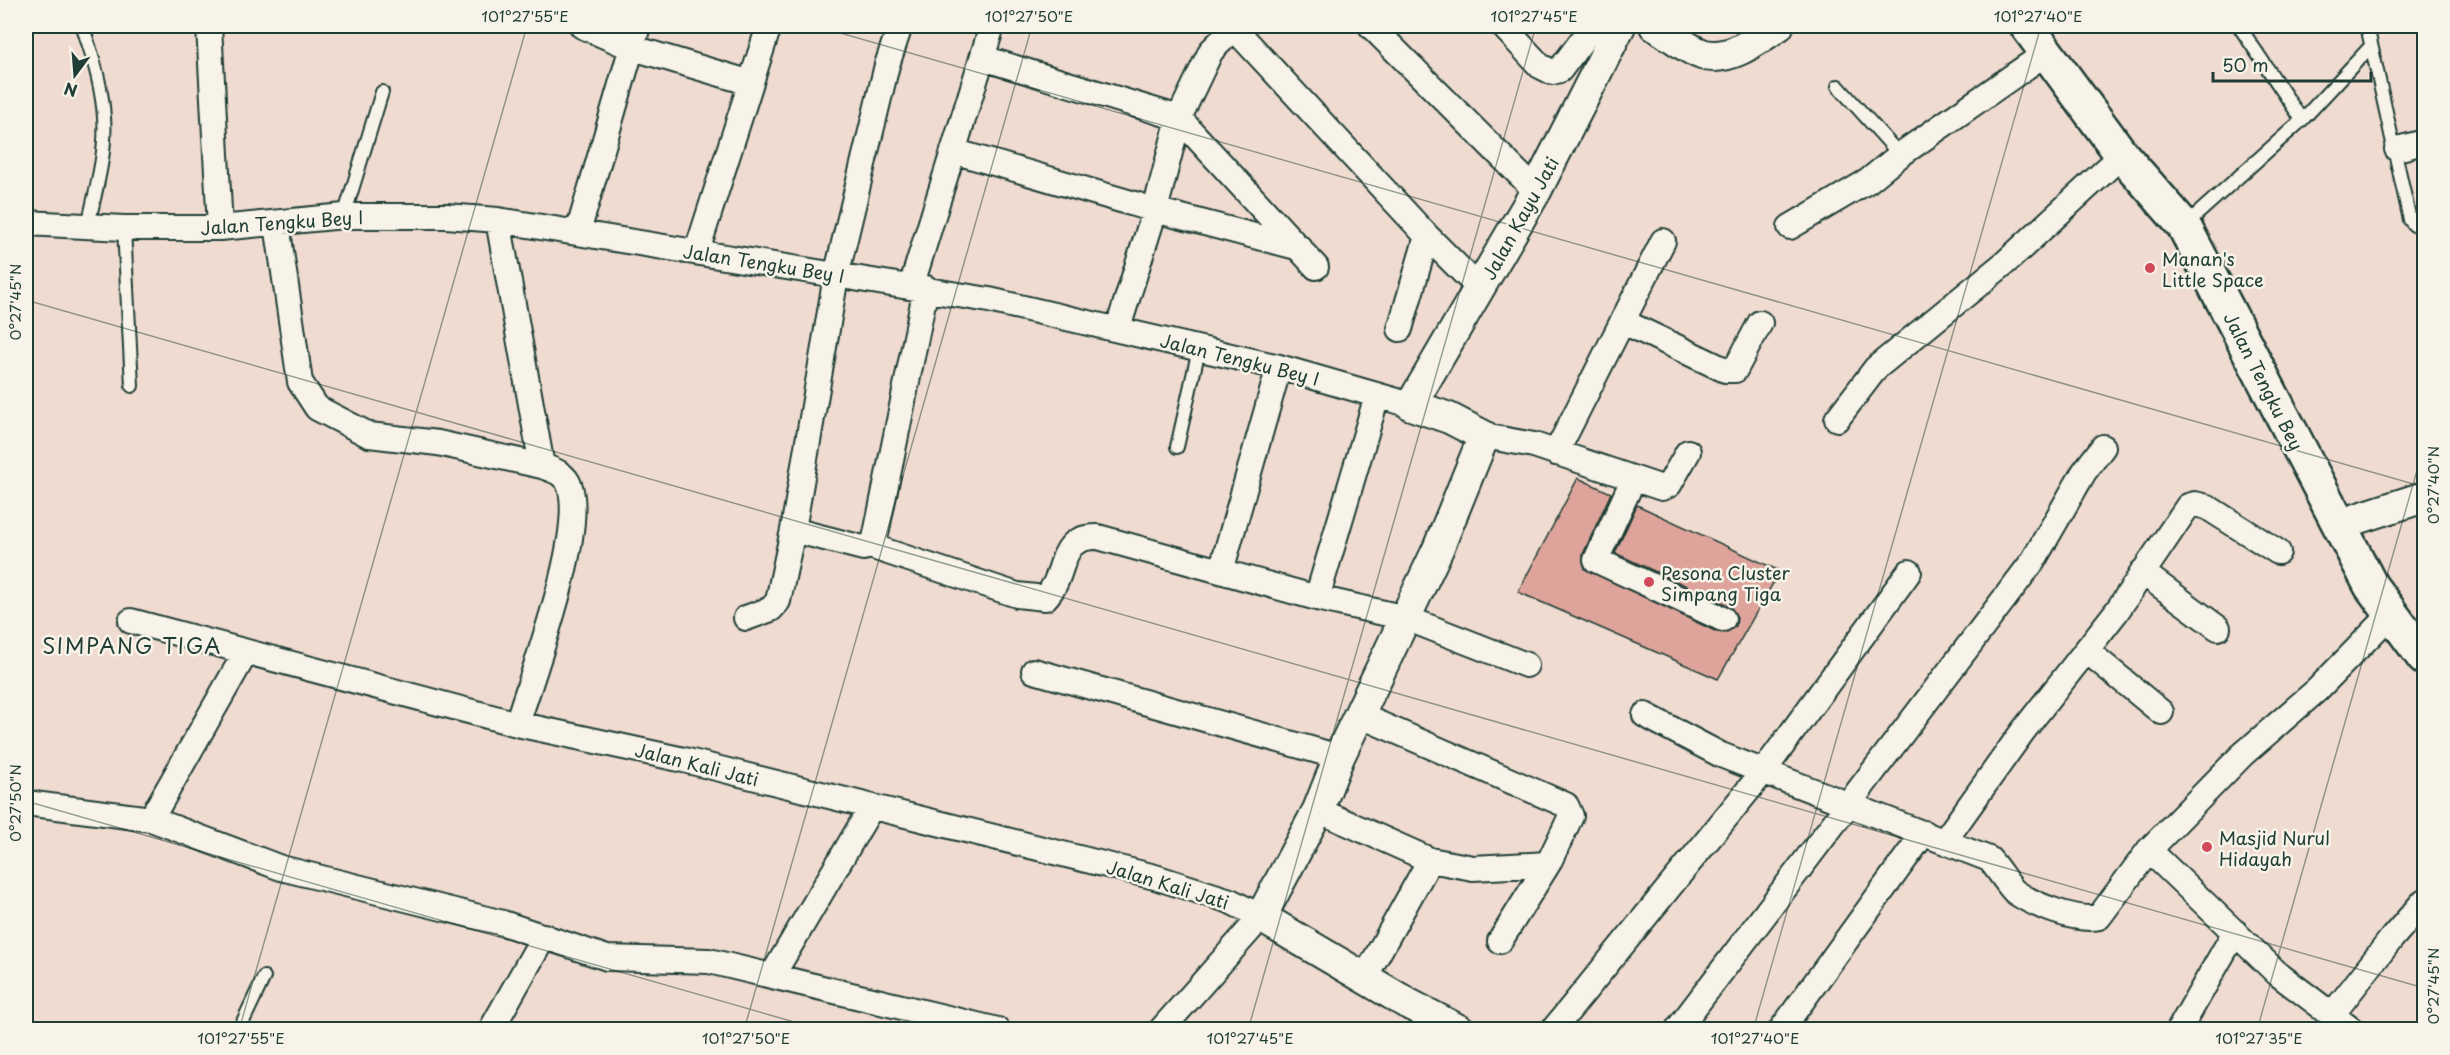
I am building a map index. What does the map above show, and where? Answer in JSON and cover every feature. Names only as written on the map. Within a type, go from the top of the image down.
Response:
[{"type":"main road","name":"Jalan Tengku Bey","points":[[2027,26],[2122,155],[2184,226],[2338,525],[2372,586],[2424,658]]},
{"type":"street","points":[[209,26],[220,228]]},
{"type":"street","points":[[582,26],[634,36],[751,82]]},
{"type":"street","points":[[697,251],[769,26]]},
{"type":"street","points":[[746,618],[771,609],[778,601],[793,530],[836,276],[887,65],[900,26]]},
{"type":"street","points":[[870,546],[882,513],[919,288],[953,151],[992,26]]},
{"type":"street","points":[[1118,328],[1155,210],[1179,118],[1211,51],[1234,26],[1427,236],[1481,290]]},
{"type":"street","points":[[1371,26],[1536,191]]},
{"type":"street","points":[[1503,26],[1540,66],[1552,72],[1560,70],[1593,26]]},
{"type":"street","name":"Jalan Kayu Jati","points":[[1411,405],[1481,290],[1536,191],[1620,26]]},
{"type":"street","points":[[1655,26],[1703,55],[1723,55],[1742,48],[1778,26]]},
{"type":"street","points":[[578,232],[634,36]]},
{"type":"street","points":[[1790,227],[1868,181],[1900,155],[2046,53]]},
{"type":"street","points":[[983,58],[1179,118],[1316,267]]},
{"type":"street","points":[[2397,149],[2424,142]]},
{"type":"street","points":[[953,151],[1155,210],[1300,248]]},
{"type":"street","points":[[1837,419],[1876,368],[2006,262],[2122,155]]},
{"type":"street","name":"Jalan Tengku Bey I","points":[[26,223],[124,228],[220,228],[344,216],[446,216],[498,220],[919,288],[1118,328],[1279,367],[1411,405],[1449,418],[1484,436],[1534,445],[1656,487],[1669,485],[1688,452]]},
{"type":"street","points":[[498,220],[542,466]]},
{"type":"street","points":[[277,224],[300,382],[317,408],[369,435],[438,443],[542,466],[558,471],[570,487],[570,527],[566,559],[552,614],[517,723]]},
{"type":"street","points":[[1400,329],[1427,236]]},
{"type":"street","points":[[1556,453],[1664,241]]},
{"type":"street","points":[[1624,322],[1725,370],[1735,370],[1760,323]]},
{"type":"street","points":[[1221,571],[1279,367]]},
{"type":"street","points":[[1317,598],[1377,396]]},
{"type":"street","points":[[1161,1029],[1261,916],[1318,810],[1339,757],[1438,549],[1484,436]]},
{"type":"street","points":[[1677,1029],[2033,561],[2084,472],[2103,447]]},
{"type":"street","points":[[1633,480],[1596,560],[1723,619]]},
{"type":"street","points":[[2338,525],[2424,497]]},
{"type":"street","points":[[1781,1029],[2087,651],[2188,506],[2195,504],[2207,507],[2278,552]]},
{"type":"street","points":[[793,530],[862,548],[870,546],[1017,595],[1035,598],[1045,598],[1052,591],[1069,548],[1075,541],[1084,537],[1098,537],[1317,598],[1406,618],[1526,665]]},
{"type":"street","points":[[1553,1029],[1763,772],[1909,572]]},
{"type":"street","points":[[2142,572],[2218,628]]},
{"type":"street","points":[[1645,715],[1721,755],[1989,859],[2002,872],[2014,891],[2059,912],[2087,920],[2099,917],[2149,850],[2242,755],[2317,690],[2391,614]]},
{"type":"street","name":"Jalan Kali Jati","points":[[131,621],[517,723],[684,760],[1155,877],[1230,901],[1261,916]]},
{"type":"street","points":[[2087,651],[2161,712]]},
{"type":"street","points":[[151,819],[246,652]]},
{"type":"street","points":[[1034,671],[1339,757]]},
{"type":"street","points":[[1359,715],[1566,805],[1571,816],[1548,864],[1500,941]]},
{"type":"street","points":[[26,803],[151,819],[281,868],[402,897],[544,936],[607,958],[709,961],[998,1029]]},
{"type":"street","points":[[772,976],[871,808]]},
{"type":"street","points":[[1318,810],[1430,860],[1473,868],[1548,864]]},
{"type":"street","points":[[2149,850],[2278,974],[2331,1016],[2352,1029]]},
{"type":"street","points":[[1364,979],[1430,860]]},
{"type":"street","points":[[2331,1016],[2424,901]]},
{"type":"street","points":[[1261,916],[1364,979],[1459,1029]]},
{"type":"street","points":[[2179,1029],[2235,932]]},
{"type":"street","points":[[491,1029],[544,936]]},
{"type":"lane","points":[[2239,26],[2302,120]]},
{"type":"lane","points":[[2367,26],[2397,149],[2410,220],[2414,225],[2424,228]]},
{"type":"lane","points":[[83,28],[92,52],[104,118],[102,151],[88,226]]},
{"type":"lane","points":[[2184,226],[2302,120],[2371,46]]},
{"type":"lane","points":[[1838,86],[1900,155]]},
{"type":"lane","points":[[344,216],[382,92]]},
{"type":"lane","points":[[124,228],[132,386]]},
{"type":"lane","points":[[1177,447],[1199,349]]},
{"type":"lane","points":[[239,1029],[264,977]]},
{"type":"building","name":"Pesona Cluster Simpang Tiga","points":[[1578,478],[1611,493],[1583,554],[1585,569],[1717,632],[1725,633],[1736,626],[1737,617],[1730,606],[1615,553],[1637,505],[1780,571],[1718,679],[1518,592]]},
{"type":"place","name":"Manan's Little Space","points":[[2150,268]]},
{"type":"place","name":"Pesona Cluster Simpang Tiga","points":[[1649,582]]},
{"type":"place","name":"Masjid Nurul Hidayah","points":[[2207,847]]},
{"type":"district","name":"SIMPANG TIGA","points":[[132,645]]}]
